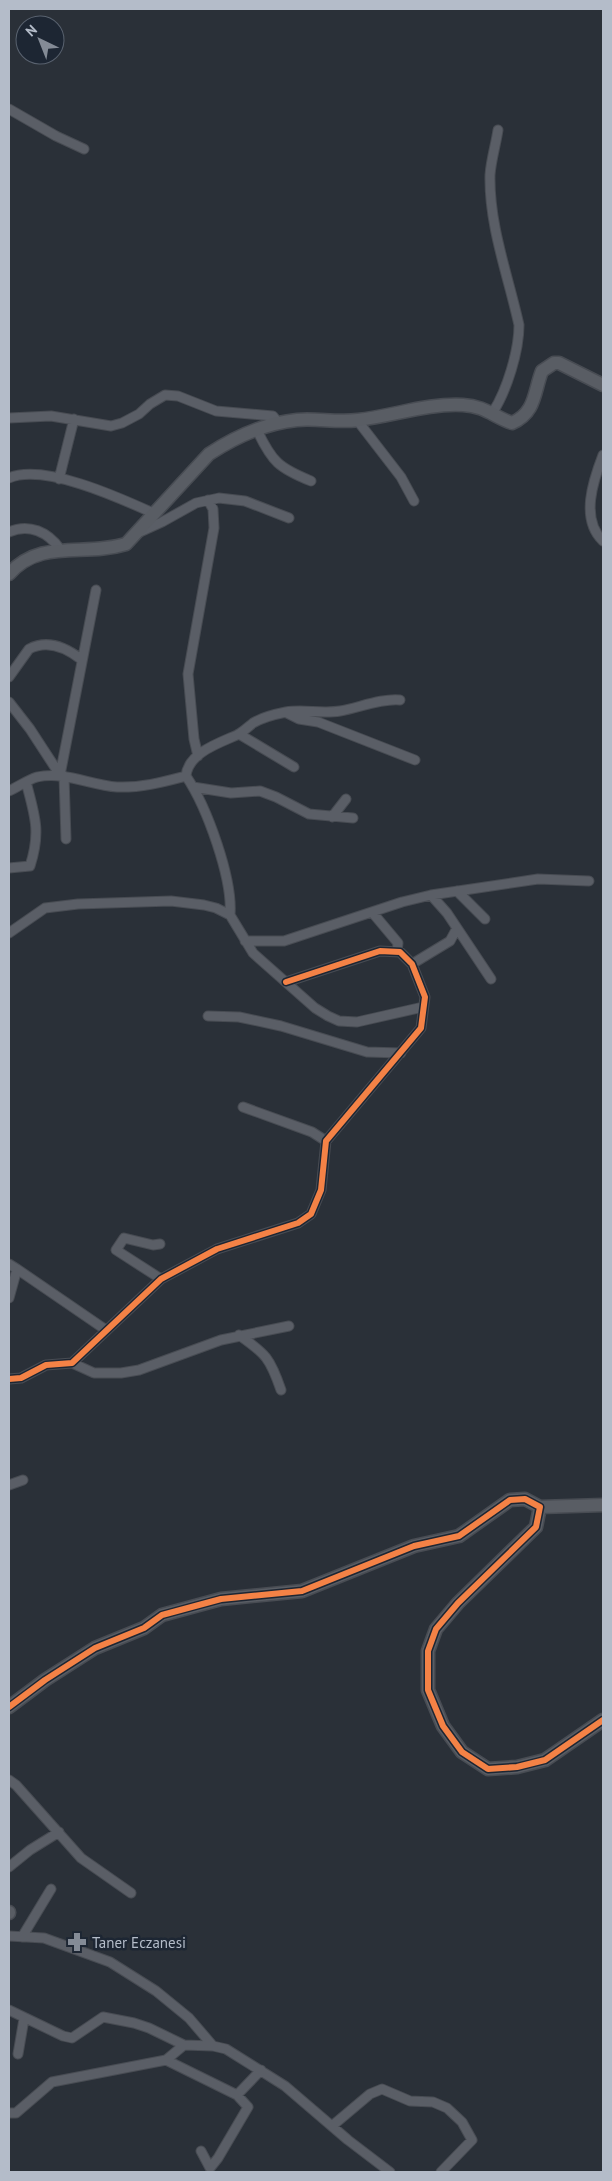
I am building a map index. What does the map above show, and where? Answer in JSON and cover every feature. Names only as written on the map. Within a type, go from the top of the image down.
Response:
[{"type":"street","points":[[9,109],[50,133],[84,149]]},
{"type":"street","points":[[493,412],[507,385],[519,340],[519,324],[495,228],[490,186],[490,172],[498,130]]},
{"type":"street","points":[[9,574],[24,560],[60,549],[109,549],[126,544],[210,454],[226,443],[257,430],[298,420],[327,422],[357,420],[435,406],[463,405],[493,412],[512,423],[528,413],[536,396],[542,371],[554,362],[560,363],[603,385]]},
{"type":"street","points":[[9,418],[51,416],[111,426],[122,423],[139,414],[150,404],[165,395],[178,396],[216,411],[273,416],[279,424]]},
{"type":"street","points":[[59,479],[74,419]]},
{"type":"street","points":[[357,420],[401,477],[414,501]]},
{"type":"street","points":[[257,430],[273,460],[287,472],[312,481]]},
{"type":"street","points":[[603,455],[592,486],[590,517],[593,530],[603,541]]},
{"type":"street","points":[[9,478],[29,474],[59,479],[96,490],[153,513]]},
{"type":"street","points":[[137,533],[162,522],[196,503],[219,498],[245,501],[289,518]]},
{"type":"street","points":[[198,756],[194,739],[188,674],[214,528],[213,509],[208,500]]},
{"type":"street","points":[[9,532],[24,527],[40,532],[52,538],[60,549]]},
{"type":"street","points":[[66,839],[62,776],[96,590]]},
{"type":"street","points":[[9,677],[29,650],[34,647],[61,646],[68,648],[82,660]]},
{"type":"street","points":[[230,916],[231,902],[226,874],[193,786],[186,776],[186,770],[198,756],[216,744],[239,734],[254,723],[285,712],[330,713],[375,704],[388,699],[400,700]]},
{"type":"street","points":[[9,702],[62,776]]},
{"type":"street","points":[[285,712],[299,718],[318,722],[415,760]]},
{"type":"street","points":[[239,734],[294,767]]},
{"type":"street","points":[[9,791],[35,777],[62,776],[120,787],[145,786],[186,776]]},
{"type":"street","points":[[9,868],[30,866],[36,848],[37,827],[26,782]]},
{"type":"street","points":[[193,786],[231,793],[260,791],[310,814],[353,818]]},
{"type":"street","points":[[332,817],[346,798]]},
{"type":"street","points":[[245,941],[284,941],[431,895],[538,879],[589,881]]},
{"type":"street","points":[[457,891],[485,919]]},
{"type":"street","points":[[431,895],[457,928],[491,979]]},
{"type":"street","points":[[9,933],[45,908],[78,904],[188,902],[216,908],[230,916],[253,953],[315,1008],[339,1021],[358,1022],[423,1007]]},
{"type":"street","points":[[372,912],[398,943],[397,952]]},
{"type":"street","points":[[412,964],[450,941],[457,928]]},
{"type":"street","points":[[72,1363],[161,1279],[217,1248],[298,1223],[312,1214],[321,1190],[326,1140],[401,1054],[421,1028],[425,997],[412,964],[406,957],[397,952],[380,952],[286,982]]},
{"type":"street","points":[[208,1016],[239,1017],[281,1026],[367,1052],[401,1054]]},
{"type":"street","points":[[243,1107],[312,1132],[326,1140]]},
{"type":"street","points":[[160,1244],[152,1245],[124,1238],[116,1250],[161,1279]]},
{"type":"street","points":[[9,1264],[106,1330]]},
{"type":"street","points":[[9,1298],[17,1269]]},
{"type":"street","points":[[9,1379],[21,1378],[46,1365],[72,1363],[94,1373],[121,1373],[139,1370],[220,1340],[289,1326]]},
{"type":"street","points":[[239,1335],[266,1355],[281,1390]]},
{"type":"street","points":[[9,1485],[23,1480]]},
{"type":"street","points":[[9,1707],[45,1680],[96,1648],[144,1628],[162,1615],[222,1599],[302,1591],[414,1546],[460,1536],[510,1500],[525,1499],[540,1507],[603,1505]]},
{"type":"street","points":[[540,1507],[536,1527],[458,1602],[436,1629],[428,1651],[428,1690],[443,1726],[462,1752],[488,1769],[517,1767],[545,1760],[603,1720]]},
{"type":"street","points":[[9,1780],[16,1785],[81,1858],[130,1894]]},
{"type":"street","points":[[9,1867],[30,1850],[59,1832]]},
{"type":"street","points":[[22,1937],[51,1889]]},
{"type":"street","points":[[9,1936],[44,1938],[110,1962],[156,1991],[189,2018],[213,2046]]},
{"type":"street","points":[[9,2010],[24,2019],[72,2038],[103,2017],[149,2028],[184,2046],[213,2046],[226,2049],[285,2086],[390,2172]]},
{"type":"street","points":[[18,2054],[24,2019]]},
{"type":"street","points":[[9,2113],[16,2113],[52,2082],[166,2060],[184,2046]]},
{"type":"street","points":[[166,2060],[237,2095],[248,2107],[218,2158],[210,2168],[201,2151]]},
{"type":"street","points":[[237,2095],[261,2070]]},
{"type":"street","points":[[332,2126],[370,2094],[382,2089],[410,2101],[442,2104],[462,2122],[472,2140],[441,2172]]},
{"type":"cycle path","points":[[9,1379],[21,1378],[46,1365],[72,1363],[161,1279],[217,1249],[298,1223],[311,1214],[321,1190],[326,1141],[421,1028],[425,997],[412,964],[400,952],[380,951],[286,982]]},
{"type":"cycle path","points":[[9,1707],[45,1680],[95,1648],[144,1628],[162,1615],[221,1599],[302,1591],[414,1546],[459,1536],[510,1500],[525,1499],[540,1507],[536,1527],[458,1603],[436,1629],[428,1651],[428,1690],[443,1726],[462,1752],[488,1769],[517,1767],[545,1760],[603,1720]]},
{"type":"place","name":"Taner Eczanesi","points":[[77,1942]]}]
